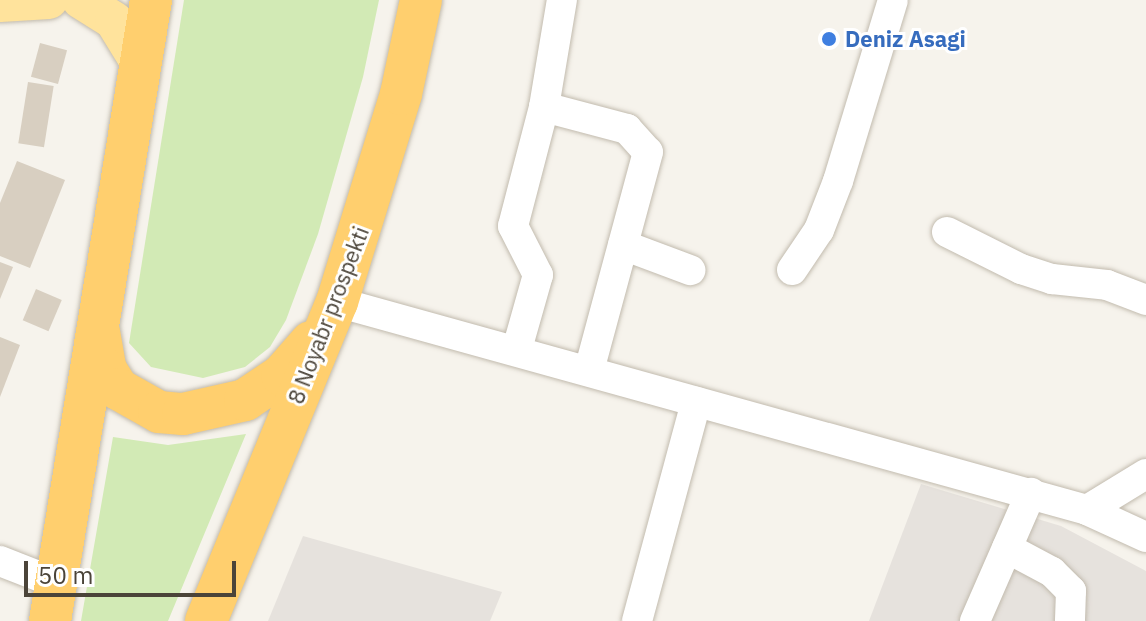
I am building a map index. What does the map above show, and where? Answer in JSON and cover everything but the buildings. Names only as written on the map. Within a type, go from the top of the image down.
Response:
[{"type":"highway","points":[[53,602],[96,315],[151,0]]},
{"type":"highway","name":"8 Noyabr prospekti","points":[[206,621],[337,302],[401,94],[421,0]]},
{"type":"highway","points":[[96,315],[106,370],[118,389],[147,407],[183,414],[209,412],[264,390],[304,353],[337,302]]},
{"type":"main road","points":[[0,3],[49,0]]},
{"type":"main road","points":[[81,0],[114,21],[141,65]]},
{"type":"street","points":[[517,349],[538,275],[513,226],[544,107],[562,0]]},
{"type":"street","points":[[792,270],[819,230],[838,181],[892,19],[893,0]]},
{"type":"street","points":[[544,107],[627,129],[648,152],[589,370]]},
{"type":"street","points":[[947,232],[1021,269],[1052,279],[1107,285],[1146,300]]},
{"type":"street","points":[[623,245],[690,270]]},
{"type":"street","points":[[337,302],[517,349],[696,402],[1031,493],[1087,510],[1146,537]]},
{"type":"street","points":[[637,621],[696,402]]},
{"type":"street","points":[[1087,510],[1146,474]]},
{"type":"street","points":[[975,621],[1031,493]]},
{"type":"street","points":[[1007,548],[1052,572],[1071,591],[1070,621]]},
{"type":"street","points":[[0,561],[53,602]]},
{"type":"shaded area","points":[[921,484],[1061,526],[1146,571],[1146,621],[869,621]]},
{"type":"shaded area","points":[[303,536],[502,592],[490,621],[268,621]]},
{"type":"green space","points":[[184,0],[379,0],[363,77],[318,234],[286,320],[270,347],[245,367],[203,378],[151,367],[129,343]]},
{"type":"green space","points":[[246,434],[168,621],[81,621],[113,437],[168,445]]},
{"type":"place","name":"Deniz Asagi","points":[[829,39]]}]
